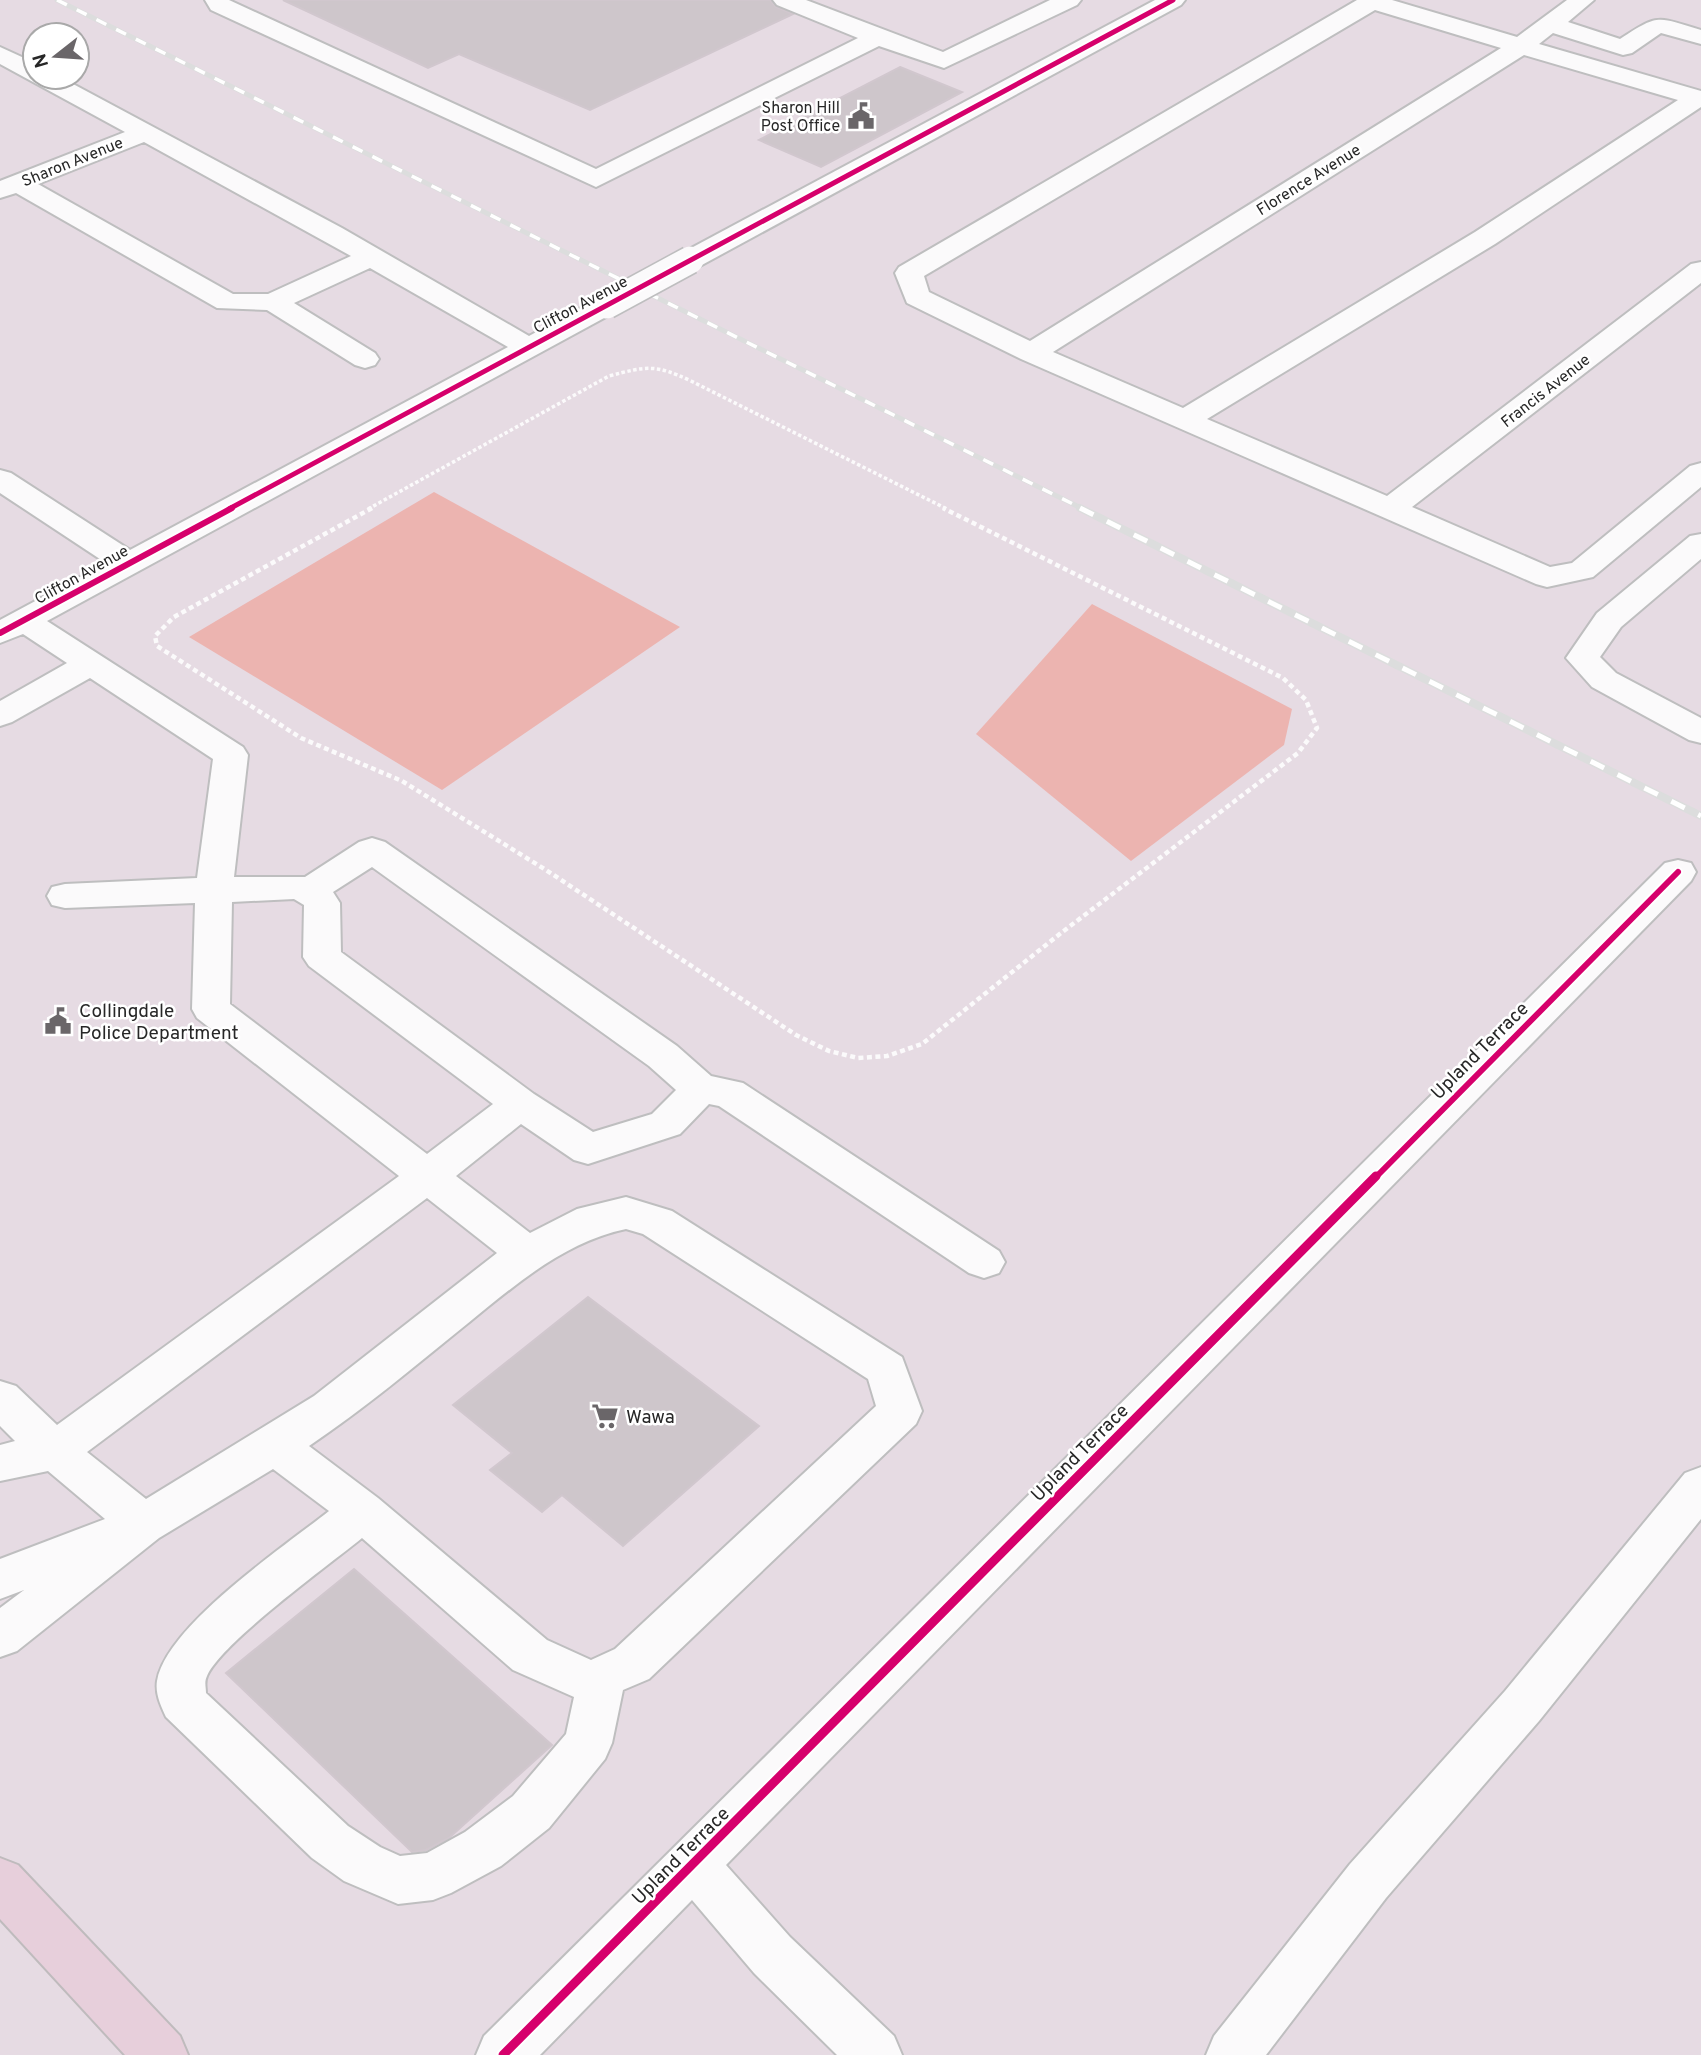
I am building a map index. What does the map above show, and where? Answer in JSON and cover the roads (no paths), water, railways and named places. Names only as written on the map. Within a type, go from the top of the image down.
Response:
[{"type":"main road","points":[[0,1882],[161,2055]]},
{"type":"street","points":[[217,0],[219,5],[596,179],[878,37]]},
{"type":"street","points":[[785,0],[944,61],[1069,0]]},
{"type":"street","name":"Clifton Avenue","points":[[12,627],[1173,0]]},
{"type":"street","points":[[1700,99],[1387,7],[1374,0],[909,273],[917,297],[1031,353],[1546,577],[1582,570],[1701,472]]},
{"type":"street","name":"Florence Avenue","points":[[1031,353],[1521,46],[1582,0]]},
{"type":"street","points":[[1549,24],[1623,48],[1658,25],[1701,37]]},
{"type":"street","points":[[0,54],[21,65]]},
{"type":"street","points":[[68,91],[371,257],[528,347]]},
{"type":"street","points":[[1186,419],[1485,238],[1700,99]]},
{"type":"street","name":"Sharon Avenue","points":[[8,187],[145,133]]},
{"type":"street","points":[[8,187],[227,302],[273,302],[371,257]]},
{"type":"street","name":"Francis Avenue","points":[[1389,510],[1701,270]]},
{"type":"street","points":[[273,302],[365,359]]},
{"type":"street","points":[[0,479],[128,563]]},
{"type":"street","points":[[1701,543],[1609,620],[1583,657],[1604,680],[1701,732]]},
{"type":"street","points":[[12,627],[91,664],[231,755],[215,890],[211,1009],[528,1254]]},
{"type":"street","points":[[0,715],[91,664]]},
{"type":"street","points":[[311,890],[372,850],[663,1056],[700,1089],[729,1093],[984,1262]]},
{"type":"street","name":"Upland Terrace","points":[[503,2055],[1678,872]]},
{"type":"street","points":[[65,896],[294,887],[311,890],[322,903],[322,957],[520,1104],[588,1149],[666,1124],[700,1089]]},
{"type":"street","points":[[0,1463],[55,1451],[429,1175],[520,1104]]},
{"type":"street","points":[[0,1636],[142,1524],[330,1409],[528,1254],[592,1220],[626,1213],[657,1222],[887,1369],[900,1411],[632,1664],[591,1682],[530,1655],[362,1511],[275,1445]]},
{"type":"street","points":[[0,1399],[55,1451],[142,1524]]},
{"type":"street","points":[[1233,2055],[1368,1881],[1522,1706],[1701,1486]]},
{"type":"street","points":[[362,1511],[236,1613],[201,1645],[186,1666],[181,1682],[183,1702],[341,1850],[362,1864],[398,1880],[433,1876],[483,1849],[531,1812],[588,1743],[602,1677]]},
{"type":"street","points":[[0,1580],[142,1524]]},
{"type":"street","points":[[693,1864],[772,1955],[875,2055]]},
{"type":"railway","points":[[57,0],[1083,509]]},
{"type":"railway","points":[[1080,508],[1701,816]]},
{"type":"place","name":"Sharon Hill Post Office","points":[[861,116]]},
{"type":"place","name":"Collingdale Police Department","points":[[58,1021]]},
{"type":"place","name":"Wawa","points":[[605,1416]]}]
